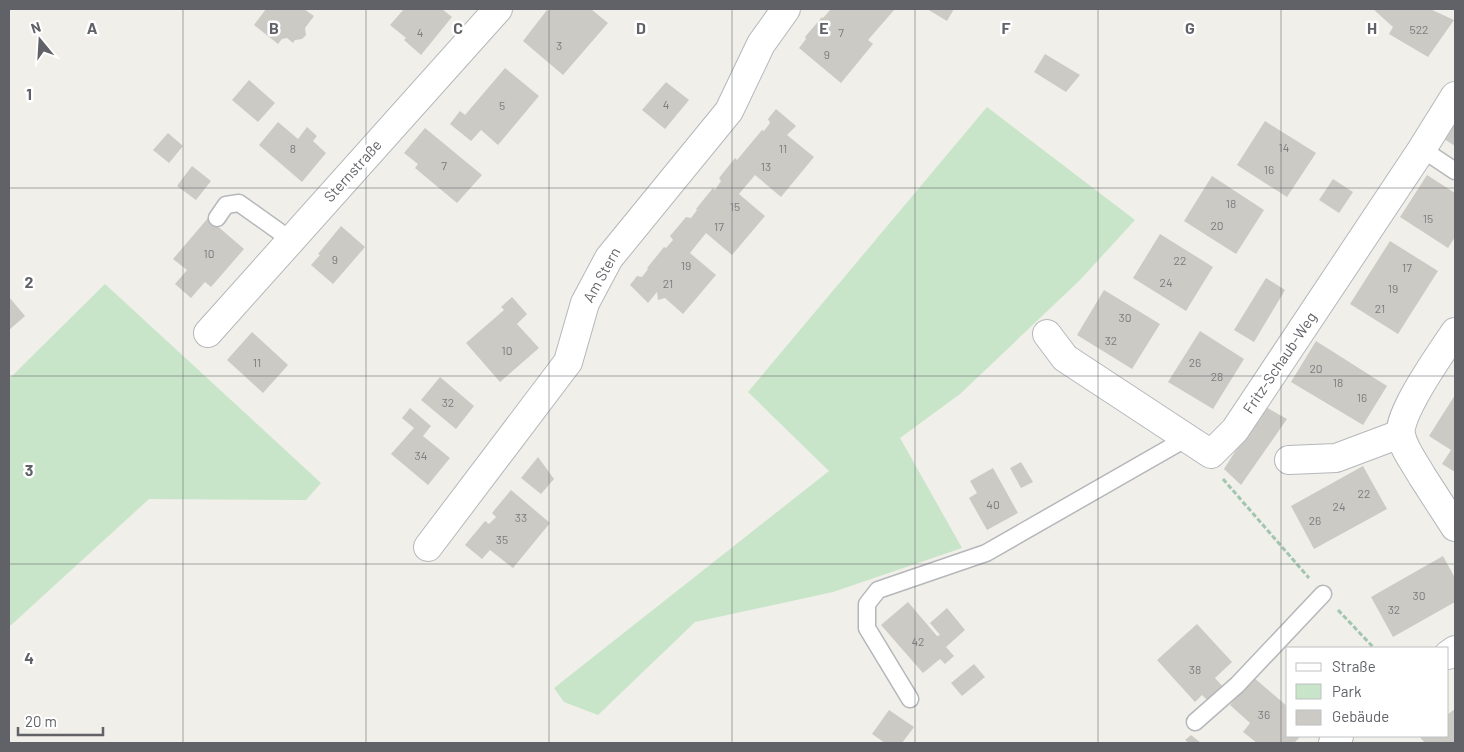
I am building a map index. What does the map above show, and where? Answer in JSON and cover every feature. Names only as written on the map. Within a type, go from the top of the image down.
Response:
[{"type":"street","name":"Sternstraße","points":[[208,333],[498,9]]},
{"type":"street","name":"Am Stern","points":[[428,546],[568,362],[586,303],[608,258],[729,111],[761,44],[786,9]]},
{"type":"street","name":"Fritz-Schaub-Weg","points":[[1211,454],[1235,430],[1422,149],[1455,96]]},
{"type":"street","points":[[1455,332],[1409,406],[1402,421],[1400,434],[1409,454],[1455,527]]},
{"type":"street","points":[[1047,334],[1065,358],[1211,454]]},
{"type":"street","points":[[1289,460],[1336,458],[1400,434]]},
{"type":"lane","points":[[1422,149],[1455,172]]},
{"type":"lane","points":[[217,218],[226,205],[239,202],[291,240]]},
{"type":"lane","points":[[910,699],[867,628],[867,604],[878,590],[986,553],[1187,438]]},
{"type":"lane","points":[[1195,722],[1237,685],[1323,594]]},
{"type":"path","points":[[1211,454],[1220,475],[1323,594],[1373,647]]},
{"type":"green space","points":[[987,107],[1135,220],[1080,280],[960,394],[900,438],[962,548],[833,592],[695,622],[598,715],[564,702],[554,688],[829,471],[748,392]]},
{"type":"green space","points":[[105,284],[321,483],[306,500],[149,499],[9,627],[9,379]]},
{"type":"building","points":[[266,9],[304,9],[314,16],[305,28],[306,35],[302,39],[295,40],[293,43],[287,38],[282,39],[278,44],[254,25]]},
{"type":"building","points":[[404,9],[442,9],[452,17],[421,55],[404,40],[406,38],[390,25]]},
{"type":"building","points":[[591,9],[608,23],[563,75],[523,41],[547,10]]},
{"type":"building","points":[[828,9],[895,9],[868,40],[873,44],[841,83],[799,48],[806,39],[805,37],[830,10]]},
{"type":"building","points":[[927,9],[954,9],[947,21]]},
{"type":"building","points":[[1373,9],[1430,9],[1454,20],[1428,57],[1389,34],[1393,27]]},
{"type":"building","points":[[1045,54],[1080,75],[1066,92],[1034,72]]},
{"type":"building","points":[[505,68],[539,96],[498,145],[481,130],[471,141],[450,124],[460,111],[465,115]]},
{"type":"building","points":[[249,80],[275,103],[258,122],[232,100]]},
{"type":"building","points":[[666,82],[689,100],[665,129],[642,110]]},
{"type":"building","points":[[776,109],[796,126],[787,135],[814,157],[781,197],[755,175],[739,194],[765,216],[732,255],[706,233],[690,253],[716,275],[683,314],[665,298],[658,300],[657,292],[648,303],[630,285],[637,276],[642,277],[664,247],[666,248],[673,240],[670,236],[686,217],[691,218],[713,188],[715,190],[721,181],[719,178],[735,158],[737,160],[762,130],[764,131],[770,123],[768,119]]},
{"type":"building","points":[[1455,113],[1455,146],[1441,137]]},
{"type":"building","points":[[1265,121],[1316,153],[1287,197],[1237,165]]},
{"type":"building","points":[[278,122],[298,139],[307,127],[317,136],[313,141],[326,153],[302,182],[259,145]]},
{"type":"building","points":[[425,128],[482,175],[457,203],[415,168],[418,164],[404,153]]},
{"type":"building","points":[[168,133],[183,146],[169,163],[153,150]]},
{"type":"building","points":[[192,166],[211,181],[196,200],[177,186]]},
{"type":"building","points":[[1427,175],[1455,193],[1455,237],[1448,248],[1400,217]]},
{"type":"building","points":[[1212,176],[1264,210],[1236,254],[1184,221]]},
{"type":"building","points":[[1333,179],[1353,192],[1339,213],[1319,200]]},
{"type":"building","points":[[208,218],[244,249],[211,287],[205,282],[191,298],[175,284],[187,270],[173,259]]},
{"type":"building","points":[[341,226],[365,247],[333,284],[311,265]]},
{"type":"building","points":[[1160,234],[1213,267],[1186,311],[1133,278]]},
{"type":"building","points":[[1390,241],[1438,271],[1398,334],[1350,304]]},
{"type":"building","points":[[1266,278],[1285,290],[1254,342],[1234,330]]},
{"type":"building","points":[[1104,290],[1160,324],[1132,369],[1077,335]]},
{"type":"building","points":[[9,297],[25,316],[9,330]]},
{"type":"building","points":[[512,297],[527,314],[517,324],[539,348],[500,382],[466,343],[504,310],[501,307]]},
{"type":"building","points":[[1200,331],[1244,359],[1213,409],[1168,382]]},
{"type":"building","points":[[252,332],[288,365],[263,393],[227,360]]},
{"type":"building","points":[[1316,341],[1387,386],[1363,425],[1291,382]]},
{"type":"building","points":[[440,377],[474,406],[456,429],[421,400]]},
{"type":"building","points":[[1455,395],[1455,472],[1442,464],[1451,450],[1429,436]]},
{"type":"building","points":[[1264,406],[1287,419],[1241,485],[1224,469]]},
{"type":"building","points":[[410,408],[431,426],[423,436],[450,458],[428,485],[391,454],[414,428],[402,418]]},
{"type":"building","points":[[538,457],[554,479],[541,494],[521,478]]},
{"type":"building","points":[[1021,462],[1033,482],[1021,488],[1010,468]]},
{"type":"building","points":[[1363,466],[1387,509],[1314,549],[1291,506]]},
{"type":"building","points":[[993,468],[1018,513],[987,530],[969,498],[977,493],[970,481]]},
{"type":"building","points":[[511,490],[550,523],[513,568],[490,550],[482,559],[465,545],[485,521],[489,524],[496,517],[492,513]]},
{"type":"building","points":[[1443,556],[1455,578],[1455,602],[1393,637],[1371,597]]},
{"type":"building","points":[[908,602],[937,636],[940,635],[930,623],[947,608],[965,630],[946,647],[954,656],[945,664],[940,659],[923,673],[881,625]]},
{"type":"building","points":[[1197,624],[1232,662],[1215,678],[1225,689],[1210,703],[1202,695],[1195,702],[1157,660]]},
{"type":"building","points":[[974,664],[985,677],[962,696],[951,683]]},
{"type":"building","points":[[1253,677],[1286,705],[1286,737],[1300,737],[1294,743],[1257,743],[1243,732],[1250,723],[1230,705]]},
{"type":"building","points":[[1455,709],[1455,743],[1425,743],[1420,737],[1449,737],[1449,713]]},
{"type":"building","points":[[889,710],[914,727],[902,743],[885,743],[872,734]]},
{"type":"building","points":[[1191,735],[1201,743],[1189,743],[1185,740]]}]
